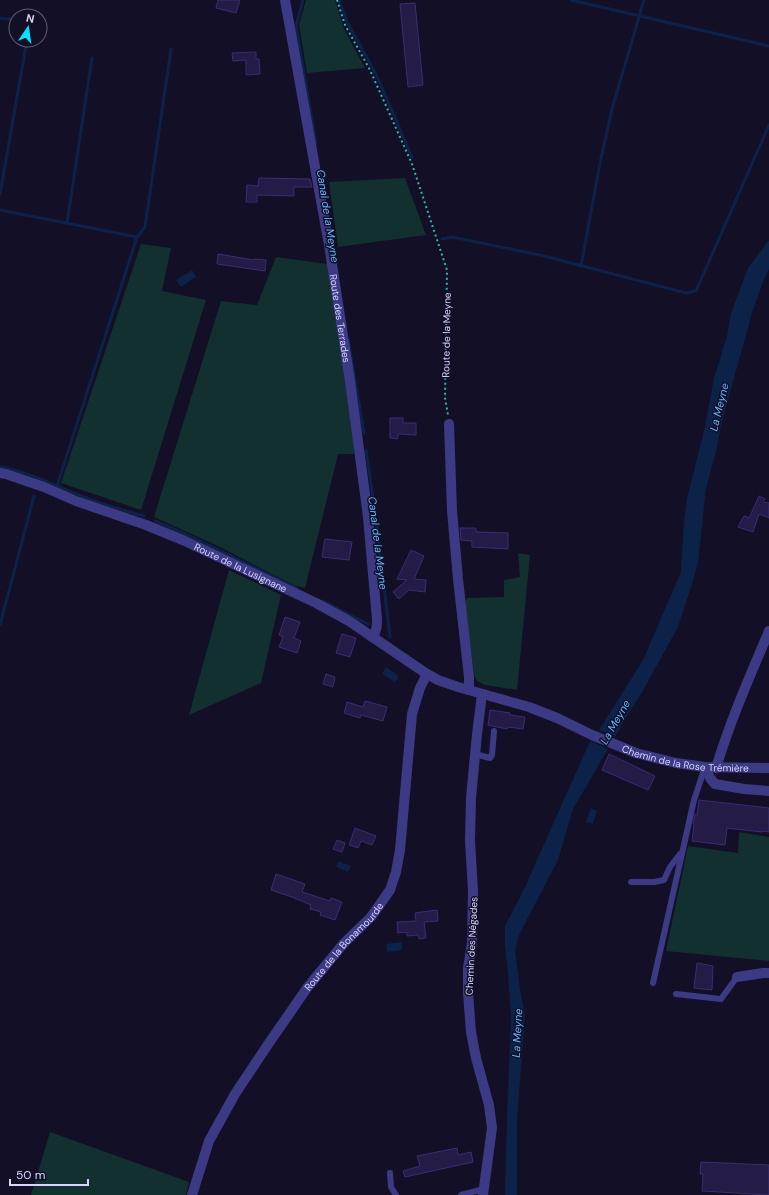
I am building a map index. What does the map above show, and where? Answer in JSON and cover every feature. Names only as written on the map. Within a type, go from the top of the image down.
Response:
[{"type":"street","name":"Route des Terrades","points":[[284,0],[329,245],[350,381],[368,517],[377,619],[375,633],[372,637]]},
{"type":"street","points":[[450,424],[452,511],[469,677],[469,690]]},
{"type":"street","name":"Route de la Lusignane","points":[[0,473],[44,486],[76,501],[146,525],[185,541],[316,603],[349,621],[427,674],[438,680],[469,690]]},
{"type":"street","points":[[769,631],[723,745],[710,768],[710,778],[715,784],[744,789],[769,791]]},
{"type":"street","name":"Route de la Bonamourde","points":[[192,1195],[209,1142],[235,1094],[307,988],[344,943],[371,917],[390,890],[396,872],[400,850],[412,714],[420,688],[427,674]]},
{"type":"street","name":"Chemin de la Rose Trémière","points":[[469,690],[529,707],[636,754],[710,768],[769,768]]},
{"type":"street","name":"Chemin des Négades","points":[[482,694],[471,798],[470,841],[473,891],[472,942],[468,968],[468,993],[471,1032],[476,1058],[489,1105],[492,1128],[483,1192]]},
{"type":"street","points":[[737,977],[763,972],[769,973]]},
{"type":"lane","points":[[475,754],[490,758],[492,755],[494,731]]},
{"type":"lane","points":[[653,983],[694,800],[710,768]]},
{"type":"lane","points":[[631,882],[654,882],[664,880],[670,867],[682,851]]},
{"type":"lane","points":[[676,994],[721,999],[737,977]]},
{"type":"lane","points":[[390,1173],[391,1187],[396,1195]]},
{"type":"lane","points":[[461,1195],[483,1192]]},
{"type":"path","name":"Route de la Meyne","points":[[337,0],[345,25],[370,70],[412,164],[447,270],[446,398],[450,424]]},
{"type":"green space","points":[[306,0],[335,0],[344,29],[365,68],[307,73],[299,25]]},
{"type":"green space","points":[[405,178],[426,235],[338,247],[329,182]]},
{"type":"green space","points":[[141,244],[171,248],[162,291],[206,300],[141,510],[61,483]]},
{"type":"green space","points":[[276,257],[327,264],[354,437],[354,454],[338,454],[305,588],[293,585],[218,546],[154,517],[221,301],[257,305]]},
{"type":"green space","points":[[518,553],[530,555],[517,690],[485,685],[477,681],[474,674],[465,603],[467,598],[504,597],[504,580],[520,577]]},
{"type":"green space","points":[[229,570],[281,595],[261,683],[189,715]]},
{"type":"green space","points":[[739,832],[769,837],[769,961],[666,951],[688,846],[738,853]]},
{"type":"green space","points":[[50,1132],[189,1182],[186,1195],[31,1195]]},
{"type":"water","name":"La Meyne","points":[[769,240],[769,269],[752,313],[721,425],[717,448],[706,489],[698,563],[692,584],[678,627],[615,737],[599,730],[643,660],[681,572],[687,498],[705,426],[714,378],[727,336],[731,313],[748,268]]},
{"type":"water","points":[[192,270],[196,277],[181,287],[176,280]]},
{"type":"water","points":[[386,667],[399,676],[395,682],[382,674]]},
{"type":"water","name":"La Meyne","points":[[590,741],[608,749],[573,809],[558,860],[519,935],[515,951],[525,1015],[517,1118],[517,1195],[505,1195],[511,1017],[505,947],[505,926],[525,887]]},
{"type":"water","points":[[591,808],[597,811],[593,824],[586,822]]},
{"type":"water","points":[[338,861],[351,866],[348,872],[336,867]]},
{"type":"water","points":[[402,942],[402,950],[387,952],[386,944]]},
{"type":"building","points":[[218,0],[240,0],[236,13],[216,8]]},
{"type":"building","points":[[415,3],[423,85],[408,87],[400,4]]},
{"type":"building","points":[[256,52],[256,59],[259,59],[260,74],[246,75],[246,60],[233,61],[232,53]]},
{"type":"building","points":[[259,178],[310,179],[312,187],[294,187],[294,196],[257,195],[257,202],[246,202],[247,185],[258,186]]},
{"type":"building","points":[[218,254],[254,260],[266,260],[265,271],[217,264]]},
{"type":"building","points":[[390,418],[403,418],[403,423],[416,423],[416,435],[398,434],[398,439],[390,438]]},
{"type":"building","points":[[759,496],[765,499],[763,502],[769,503],[769,518],[759,514],[753,532],[738,527],[744,516],[749,518]]},
{"type":"building","points":[[460,528],[475,528],[477,532],[508,533],[508,549],[472,547],[472,541],[461,540]]},
{"type":"building","points":[[325,539],[352,542],[349,560],[322,557]]},
{"type":"building","points":[[411,550],[424,556],[414,579],[426,580],[425,592],[409,590],[399,599],[393,592],[407,580],[397,579]]},
{"type":"building","points":[[285,617],[300,622],[294,638],[301,641],[297,653],[279,647],[283,637],[279,635]]},
{"type":"building","points":[[342,634],[356,638],[350,657],[336,653]]},
{"type":"building","points":[[326,674],[335,677],[333,687],[323,684]]},
{"type":"building","points":[[365,701],[387,707],[383,721],[361,715],[360,718],[344,713],[347,702],[363,707]]},
{"type":"building","points":[[490,710],[525,717],[523,729],[508,727],[507,729],[488,725]]},
{"type":"building","points":[[609,754],[655,776],[648,790],[602,770]]},
{"type":"building","points":[[699,800],[769,808],[769,832],[727,828],[725,845],[692,841],[693,824],[695,814],[697,815]]},
{"type":"building","points":[[355,828],[376,836],[372,845],[361,841],[358,848],[349,845]]},
{"type":"building","points":[[337,840],[345,843],[342,852],[333,849]]},
{"type":"building","points":[[276,874],[305,884],[302,892],[330,901],[331,898],[342,902],[335,920],[320,915],[321,912],[310,909],[311,905],[271,890]]},
{"type":"building","points":[[437,910],[438,921],[424,922],[426,938],[419,939],[418,935],[407,936],[407,932],[398,933],[397,922],[416,921],[415,913]]},
{"type":"building","points":[[697,963],[713,966],[712,990],[694,988]]},
{"type":"building","points":[[457,1148],[458,1155],[471,1152],[473,1162],[405,1177],[403,1171],[420,1166],[417,1156]]},
{"type":"building","points":[[701,1162],[769,1165],[769,1195],[702,1191],[703,1174],[700,1174]]},
{"type":"waterway","name":"Canal de la Meyne","points":[[303,0],[296,26],[316,144]]},
{"type":"waterway","points":[[339,0],[347,22],[376,74],[412,157]]},
{"type":"waterway","points":[[571,0],[769,46]]},
{"type":"waterway","points":[[581,266],[600,163],[612,109],[644,0]]},
{"type":"waterway","points":[[0,18],[8,19]]},
{"type":"waterway","points":[[0,194],[26,48]]},
{"type":"waterway","points":[[137,237],[145,227],[171,49]]},
{"type":"waterway","points":[[67,223],[92,58]]},
{"type":"waterway","points":[[442,239],[452,237],[544,256],[686,293],[696,291],[769,125]]},
{"type":"waterway","points":[[0,210],[137,237],[57,486]]},
{"type":"waterway","name":"Canal de la Meyne","points":[[348,339],[364,433]]},
{"type":"waterway","name":"Canal de la Meyne","points":[[366,450],[390,637]]},
{"type":"waterway","points":[[0,467],[26,474],[115,508],[144,516]]},
{"type":"waterway","points":[[0,625],[34,496]]},
{"type":"waterway","points":[[155,521],[186,534],[297,588]]},
{"type":"waterway","points":[[323,601],[368,624]]}]
